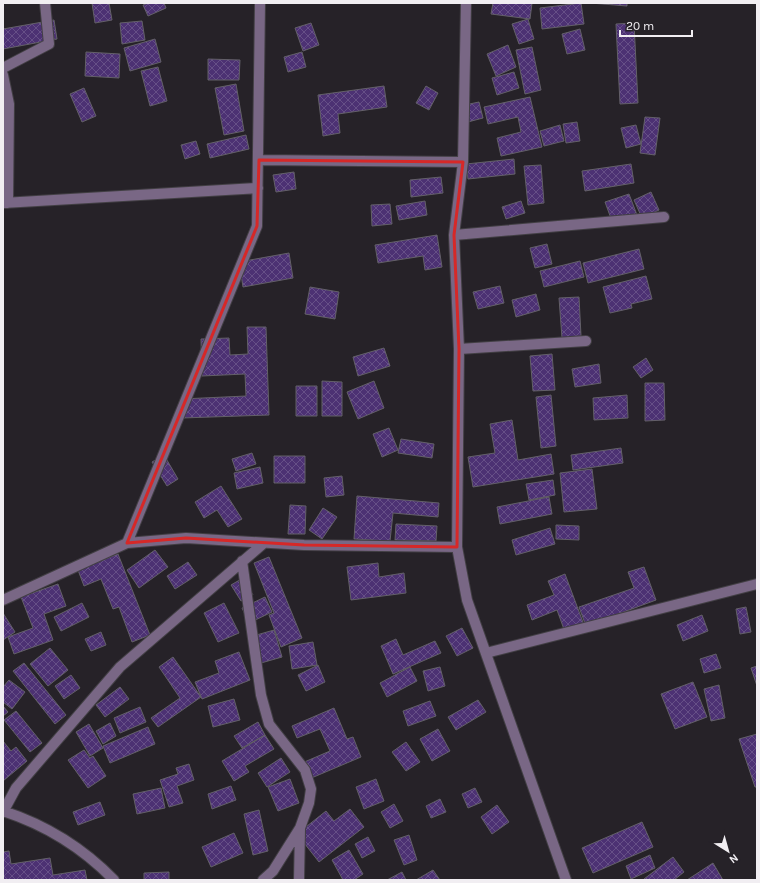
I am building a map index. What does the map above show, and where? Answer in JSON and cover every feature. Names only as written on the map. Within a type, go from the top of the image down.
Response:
[{"type":"street","points":[[3,68],[49,44],[45,3]]},
{"type":"street","points":[[127,543],[257,226],[260,3]]},
{"type":"street","points":[[466,3],[463,162],[454,235],[460,350],[457,547],[467,600],[566,880]]},
{"type":"street","points":[[3,75],[9,104],[6,203],[258,188]]},
{"type":"street","points":[[258,160],[463,162]]},
{"type":"street","points":[[454,235],[664,217]]},
{"type":"street","points":[[460,350],[586,341]]},
{"type":"street","points":[[3,600],[127,543],[186,538],[304,546],[457,547]]},
{"type":"street","points":[[114,880],[77,847],[50,830],[3,812],[16,788],[120,667],[264,543]]},
{"type":"street","points":[[242,561],[261,695],[270,724],[305,770],[311,789],[309,803],[300,828],[273,871],[263,880]]},
{"type":"street","points":[[486,653],[757,584]]},
{"type":"street","points":[[299,880],[300,828]]},
{"type":"highlighted area","points":[[259,160],[463,162],[454,235],[459,349],[457,547],[304,545],[186,538],[127,543],[257,226]]},
{"type":"building","points":[[92,3],[109,3],[112,20],[95,23]]},
{"type":"building","points":[[148,3],[164,3],[166,8],[148,16],[143,5]]},
{"type":"building","points":[[493,3],[532,3],[530,19],[491,14]]},
{"type":"building","points":[[581,3],[584,24],[542,29],[540,8]]},
{"type":"building","points":[[590,3],[627,3],[627,6]]},
{"type":"building","points":[[528,19],[534,39],[519,44],[512,24]]},
{"type":"building","points":[[54,20],[57,39],[3,49],[3,29]]},
{"type":"building","points":[[142,21],[145,40],[122,44],[120,23]]},
{"type":"building","points":[[311,23],[319,45],[303,51],[295,28]]},
{"type":"building","points":[[634,23],[638,103],[620,104],[616,24]]},
{"type":"building","points":[[580,29],[585,50],[567,54],[562,34]]},
{"type":"building","points":[[155,39],[161,62],[130,71],[124,48]]},
{"type":"building","points":[[508,45],[516,67],[496,76],[487,54]]},
{"type":"building","points":[[532,47],[541,90],[525,94],[516,50]]},
{"type":"building","points":[[86,52],[120,54],[119,78],[85,76]]},
{"type":"building","points":[[302,52],[306,67],[288,72],[284,57]]},
{"type":"building","points":[[208,59],[240,60],[239,80],[208,80]]},
{"type":"building","points":[[158,67],[167,101],[150,106],[141,71]]},
{"type":"building","points":[[514,72],[519,88],[497,95],[492,78]]},
{"type":"building","points":[[236,84],[244,131],[224,135],[215,88]]},
{"type":"building","points":[[384,86],[387,107],[338,114],[340,133],[323,136],[318,95]]},
{"type":"building","points":[[426,86],[438,93],[429,110],[416,103]]},
{"type":"building","points":[[84,88],[96,116],[82,122],[70,94]]},
{"type":"building","points":[[530,97],[542,147],[501,156],[497,138],[521,132],[518,117],[488,124],[484,107]]},
{"type":"building","points":[[479,102],[483,118],[464,123],[460,106]]},
{"type":"building","points":[[645,117],[660,118],[655,155],[640,153]]},
{"type":"building","points":[[577,122],[580,141],[566,143],[563,124]]},
{"type":"building","points":[[560,125],[564,141],[544,146],[540,131]]},
{"type":"building","points":[[636,125],[641,144],[626,148],[621,128]]},
{"type":"building","points":[[246,135],[249,149],[210,158],[207,144]]},
{"type":"building","points":[[196,141],[200,154],[185,159],[181,145]]},
{"type":"building","points":[[514,159],[515,174],[468,179],[466,164]]},
{"type":"building","points":[[631,164],[634,183],[585,191],[582,171]]},
{"type":"building","points":[[541,165],[544,203],[528,205],[524,166]]},
{"type":"building","points":[[294,172],[296,189],[276,192],[273,175]]},
{"type":"building","points":[[441,177],[443,193],[411,197],[410,180]]},
{"type":"building","points":[[651,192],[659,210],[642,218],[634,200]]},
{"type":"building","points":[[629,194],[637,215],[613,224],[605,202]]},
{"type":"building","points":[[425,201],[427,215],[399,220],[396,206]]},
{"type":"building","points":[[521,201],[525,213],[506,219],[502,207]]},
{"type":"building","points":[[390,204],[392,224],[372,226],[371,205]]},
{"type":"building","points":[[437,235],[442,267],[425,270],[423,256],[378,263],[375,245]]},
{"type":"building","points":[[547,244],[552,264],[535,268],[530,248]]},
{"type":"building","points":[[639,249],[644,269],[588,283],[583,263]]},
{"type":"building","points":[[289,253],[293,278],[243,287],[239,262]]},
{"type":"building","points":[[580,261],[584,277],[544,287],[540,271]]},
{"type":"building","points":[[646,276],[652,299],[631,304],[632,308],[610,313],[603,287]]},
{"type":"building","points":[[500,286],[504,303],[478,309],[473,292]]},
{"type":"building","points":[[310,287],[339,292],[335,319],[305,314]]},
{"type":"building","points":[[536,294],[540,310],[516,317],[512,300]]},
{"type":"building","points":[[579,297],[581,336],[562,338],[559,298]]},
{"type":"building","points":[[247,327],[266,327],[269,415],[182,418],[181,399],[246,396],[245,374],[202,376],[201,339],[229,338],[230,355],[248,354]]},
{"type":"building","points":[[384,348],[390,366],[358,376],[353,357]]},
{"type":"building","points":[[552,354],[555,390],[533,391],[530,356]]},
{"type":"building","points":[[646,358],[653,370],[641,378],[633,367]]},
{"type":"building","points":[[599,364],[601,383],[575,387],[572,369]]},
{"type":"building","points":[[322,381],[342,382],[342,416],[322,416]]},
{"type":"building","points":[[374,381],[384,408],[358,419],[347,392]]},
{"type":"building","points":[[645,383],[664,383],[665,420],[645,421]]},
{"type":"building","points":[[296,386],[317,386],[317,416],[296,416]]},
{"type":"building","points":[[551,395],[556,446],[541,448],[536,397]]},
{"type":"building","points":[[627,395],[628,418],[594,420],[593,398]]},
{"type":"building","points":[[512,420],[518,460],[551,454],[554,474],[473,487],[468,457],[495,453],[490,424]]},
{"type":"building","points":[[389,428],[398,450],[382,457],[373,434]]},
{"type":"building","points":[[401,439],[434,444],[432,458],[398,453]]},
{"type":"building","points":[[621,448],[623,463],[573,470],[571,455]]},
{"type":"building","points":[[252,453],[256,464],[236,471],[232,459]]},
{"type":"building","points":[[164,455],[178,479],[167,486],[152,462]]},
{"type":"building","points":[[274,456],[305,456],[305,483],[274,483]]},
{"type":"building","points":[[260,467],[263,483],[237,489],[234,473]]},
{"type":"building","points":[[592,469],[597,509],[564,512],[560,473]]},
{"type":"building","points":[[342,476],[344,495],[326,497],[324,478]]},
{"type":"building","points":[[553,480],[555,495],[529,500],[526,484]]},
{"type":"building","points":[[221,486],[242,519],[228,527],[217,510],[204,518],[195,502]]},
{"type":"building","points":[[357,496],[439,503],[438,517],[393,513],[390,541],[354,539]]},
{"type":"building","points":[[549,497],[552,514],[500,524],[497,507]]},
{"type":"building","points":[[290,505],[306,506],[305,534],[288,534]]},
{"type":"building","points":[[323,508],[337,517],[322,539],[309,530]]},
{"type":"building","points":[[396,524],[437,526],[436,541],[395,540]]},
{"type":"building","points":[[556,525],[579,526],[579,540],[556,539]]},
{"type":"building","points":[[550,528],[555,544],[516,555],[512,540]]},
{"type":"building","points":[[155,550],[168,567],[139,588],[127,570]]},
{"type":"building","points":[[118,554],[150,635],[132,642],[119,607],[113,609],[101,579],[84,586],[78,570]]},
{"type":"building","points":[[269,557],[302,638],[281,647],[269,615],[274,613],[254,563]]},
{"type":"building","points":[[188,562],[197,575],[175,589],[167,576]]},
{"type":"building","points":[[378,563],[379,577],[404,573],[406,593],[351,600],[347,567]]},
{"type":"building","points":[[644,567],[656,600],[586,626],[579,607],[634,588],[628,572]]},
{"type":"building","points":[[565,574],[584,625],[565,632],[557,610],[532,620],[527,605],[554,595],[548,581]]},
{"type":"building","points":[[243,578],[253,595],[241,601],[231,585]]},
{"type":"building","points":[[58,584],[66,606],[44,614],[53,640],[14,654],[8,637],[33,628],[21,597]]},
{"type":"building","points":[[265,597],[272,612],[249,623],[242,608]]},
{"type":"building","points":[[82,603],[89,617],[61,631],[54,617]]},
{"type":"building","points":[[224,603],[239,633],[218,642],[204,613]]},
{"type":"building","points":[[746,607],[751,632],[740,634],[736,609]]},
{"type":"building","points":[[3,613],[15,632],[3,640]]},
{"type":"building","points":[[702,615],[708,631],[683,641],[677,625]]},
{"type":"building","points":[[462,628],[473,648],[457,656],[446,636]]},
{"type":"building","points":[[274,630],[282,657],[261,663],[253,636]]},
{"type":"building","points":[[101,632],[106,645],[91,651],[85,639]]},
{"type":"building","points":[[396,639],[403,655],[435,641],[441,653],[393,674],[381,646]]},
{"type":"building","points":[[313,642],[317,665],[292,669],[289,646]]},
{"type":"building","points":[[50,648],[68,670],[48,686],[30,664]]},
{"type":"building","points":[[239,652],[250,680],[202,699],[195,682],[219,673],[215,661]]},
{"type":"building","points":[[716,654],[721,668],[704,673],[700,659]]},
{"type":"building","points":[[173,657],[201,697],[158,727],[151,718],[180,698],[159,667]]},
{"type":"building","points":[[24,663],[66,715],[55,724],[13,671]]},
{"type":"building","points":[[318,665],[325,682],[306,691],[298,675]]},
{"type":"building","points":[[757,666],[757,686],[751,668]]},
{"type":"building","points":[[410,667],[417,681],[387,697],[380,683]]},
{"type":"building","points":[[440,667],[445,686],[428,691],[423,671]]},
{"type":"building","points":[[71,675],[80,688],[64,699],[55,686]]},
{"type":"building","points":[[9,680],[25,692],[12,709],[3,702],[3,687]]},
{"type":"building","points":[[693,682],[707,717],[675,729],[661,694]]},
{"type":"building","points":[[719,685],[725,718],[711,721],[704,689]]},
{"type":"building","points":[[120,687],[129,699],[105,717],[96,705]]},
{"type":"building","points":[[234,699],[240,720],[213,727],[208,706]]},
{"type":"building","points":[[478,700],[486,712],[456,730],[448,717]]},
{"type":"building","points":[[430,701],[436,716],[408,726],[403,711]]},
{"type":"building","points":[[3,706],[8,712],[3,716]]},
{"type":"building","points":[[140,707],[146,722],[120,733],[114,718]]},
{"type":"building","points":[[334,708],[347,739],[353,737],[361,757],[309,779],[302,763],[330,751],[320,729],[297,738],[292,726]]},
{"type":"building","points":[[16,711],[42,743],[30,752],[4,720]]},
{"type":"building","points":[[258,722],[265,735],[242,748],[234,736]]},
{"type":"building","points":[[110,723],[116,736],[103,744],[96,731]]},
{"type":"building","points":[[89,724],[103,748],[90,756],[76,732]]},
{"type":"building","points":[[148,727],[155,744],[110,763],[103,746]]},
{"type":"building","points":[[438,729],[450,751],[432,761],[420,739]]},
{"type":"building","points":[[757,734],[757,787],[755,787],[739,739]]},
{"type":"building","points":[[265,735],[274,749],[245,766],[249,772],[234,781],[222,761]]},
{"type":"building","points":[[3,741],[11,751],[16,747],[27,761],[3,781]]},
{"type":"building","points":[[406,742],[420,762],[406,771],[392,752]]},
{"type":"building","points":[[84,750],[90,758],[93,756],[106,776],[88,788],[68,760]]},
{"type":"building","points":[[281,758],[290,772],[267,787],[258,773]]},
{"type":"building","points":[[189,764],[194,780],[177,786],[183,803],[169,807],[160,780],[178,774],[176,768]]},
{"type":"building","points":[[290,779],[299,803],[278,811],[268,787]]},
{"type":"building","points":[[376,779],[384,801],[364,809],[356,787]]},
{"type":"building","points":[[231,786],[236,800],[212,809],[208,794]]},
{"type":"building","points":[[161,788],[165,808],[137,814],[133,794]]},
{"type":"building","points":[[475,788],[482,802],[468,808],[462,794]]},
{"type":"building","points":[[440,799],[446,812],[431,818],[426,806]]},
{"type":"building","points":[[100,802],[105,815],[78,825],[73,812]]},
{"type":"building","points":[[394,804],[403,821],[390,828],[381,812]]},
{"type":"building","points":[[497,805],[509,822],[492,834],[481,817]]},
{"type":"building","points":[[350,809],[364,827],[319,862],[297,834],[326,811],[334,821]]},
{"type":"building","points":[[259,810],[268,851],[253,855],[244,814]]},
{"type":"building","points":[[642,822],[653,847],[593,873],[582,848]]},
{"type":"building","points":[[234,833],[243,853],[211,867],[202,847]]},
{"type":"building","points":[[409,835],[417,860],[404,865],[394,840]]},
{"type":"building","points":[[368,837],[375,851],[362,858],[355,844]]},
{"type":"building","points":[[349,850],[363,874],[354,880],[343,880],[332,860]]},
{"type":"building","points":[[9,851],[11,864],[50,858],[53,875],[85,870],[87,880],[3,880],[3,852]]},
{"type":"building","points":[[650,855],[655,868],[631,879],[626,866]]},
{"type":"building","points":[[673,857],[684,872],[674,880],[644,879]]},
{"type":"building","points":[[713,863],[723,880],[687,880]]},
{"type":"building","points":[[433,870],[440,880],[416,880]]},
{"type":"building","points":[[169,872],[169,880],[144,880],[144,873]]},
{"type":"building","points":[[402,872],[406,880],[387,880]]}]
